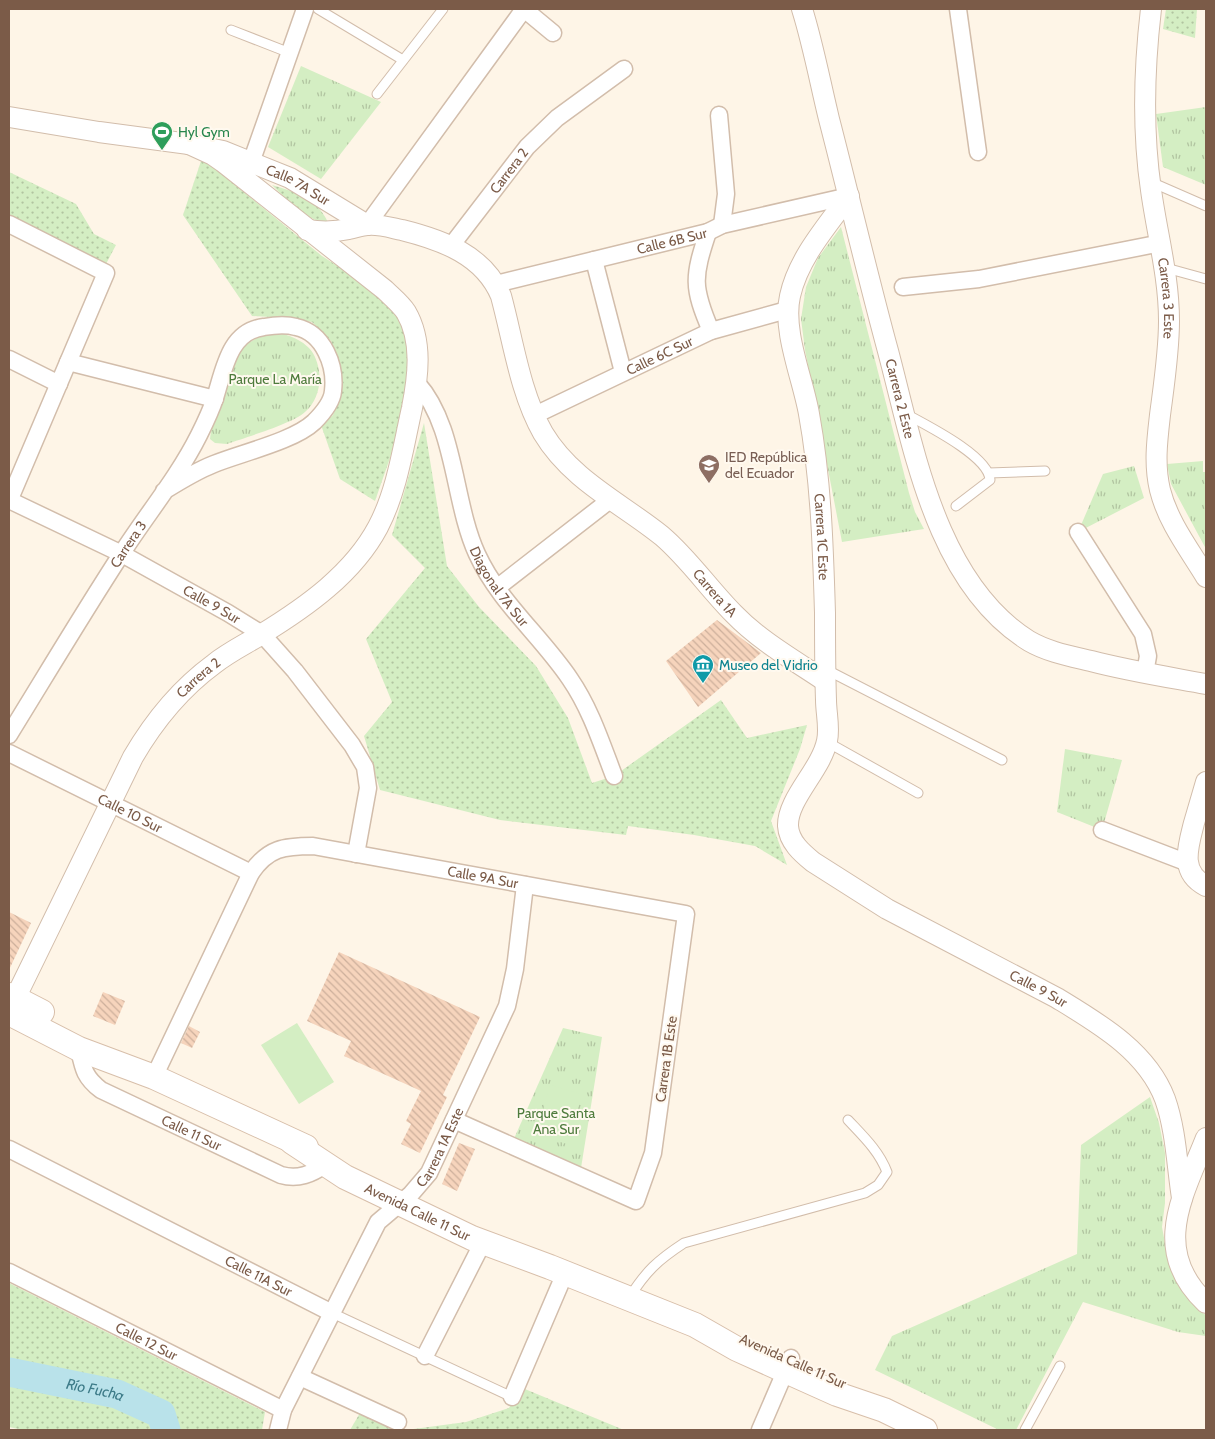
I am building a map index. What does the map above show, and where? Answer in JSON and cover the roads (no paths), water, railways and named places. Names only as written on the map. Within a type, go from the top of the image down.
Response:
[{"type":"main road","name":"Avenida Calle 11 Sur","points":[[10,1005],[79,1048],[154,1077],[292,1142],[351,1164],[405,1198],[482,1242],[695,1325],[737,1349],[788,1364],[837,1394],[884,1410],[926,1430]]},
{"type":"main road","name":"Avenida Calle 11 Sur","points":[[10,1005],[85,1034],[154,1077]]},
{"type":"main road","name":"Avenida Calle 11 Sur","points":[[292,1142],[345,1177],[405,1198],[487,1232],[557,1270]]},
{"type":"street","points":[[248,170],[305,9]]},
{"type":"street","points":[[307,230],[320,232],[338,231],[368,224],[524,9],[553,33]]},
{"type":"street","name":"Carrera 2 Este","points":[[803,9],[922,481],[933,512],[971,585],[998,618],[1031,642],[1049,650],[1145,673],[1206,684]]},
{"type":"street","points":[[958,9],[978,152]]},
{"type":"street","name":"Carrera 3 Este","points":[[1151,9],[1146,50],[1144,107],[1150,182],[1166,268],[1169,321],[1167,356],[1156,446],[1158,476],[1160,490],[1170,517],[1206,577]]},
{"type":"street","name":"Carrera 2","points":[[451,246],[526,147],[557,118],[624,68]]},
{"type":"street","points":[[712,331],[699,302],[696,281],[699,259],[715,228],[726,194],[719,115]]},
{"type":"street","name":"Calle 7A Sur","points":[[9,117],[189,144],[248,170],[290,178],[324,198],[338,231],[364,275]]},
{"type":"street","name":"Calle 7A Sur","points":[[248,170],[307,230],[398,302],[406,312],[416,343],[418,358],[417,383]]},
{"type":"street","name":"Calle 6B Sur","points":[[496,284],[849,196]]},
{"type":"street","name":"Carrera 1C Este","points":[[803,854],[791,837],[788,822],[791,811],[820,760],[827,742],[824,544],[818,470],[809,413],[787,310],[790,295],[804,260],[849,196]]},
{"type":"street","points":[[324,198],[368,224],[417,234],[451,246],[479,265],[496,284]]},
{"type":"street","points":[[9,224],[106,273],[9,501]]},
{"type":"street","points":[[903,287],[979,279],[1161,242]]},
{"type":"street","points":[[594,260],[622,372]]},
{"type":"street","name":"Carrera 1A","points":[[496,284],[524,385],[535,415],[543,433],[566,462],[592,487],[645,523],[678,551],[733,614],[746,626],[777,649],[825,675]]},
{"type":"street","name":"Calle 6C Sur","points":[[535,415],[622,372],[712,331],[787,310]]},
{"type":"street","name":"Carrera 3","points":[[9,736],[122,554],[198,437],[215,399],[224,364],[232,347],[244,334],[260,327],[280,325],[298,327],[315,336],[325,348],[332,370],[333,392],[325,410],[314,422],[299,432],[191,474],[164,491]]},
{"type":"street","points":[[9,359],[59,384]]},
{"type":"street","points":[[68,362],[215,399]]},
{"type":"street","name":"Carrera 2","points":[[10,1005],[133,757],[163,712],[198,676],[294,613],[330,585],[358,556],[377,530],[391,497],[417,383]]},
{"type":"street","name":"Diagonal 7A Sur","points":[[417,383],[430,400],[435,412],[445,441],[470,537],[485,569],[514,612],[558,663],[579,692],[594,723],[614,776]]},
{"type":"street","points":[[498,588],[610,500]]},
{"type":"street","name":"Calle 9 Sur","points":[[9,501],[122,554],[262,634],[295,671],[352,745],[365,767],[368,788],[356,854]]},
{"type":"street","points":[[1078,532],[1144,634],[1148,656],[1145,673]]},
{"type":"street","name":"Calle 10 Sur","points":[[9,753],[250,873]]},
{"type":"street","points":[[1206,782],[1188,844],[1188,863],[1195,878],[1206,886]]},
{"type":"street","points":[[1102,830],[1188,863]]},
{"type":"street","name":"Calle 9A Sur","points":[[250,873],[259,860],[278,849],[293,846],[313,846],[686,914]]},
{"type":"street","name":"Calle 9 Sur","points":[[803,854],[887,909],[1084,1014],[1135,1053],[1157,1082],[1165,1100],[1171,1120],[1182,1198]]},
{"type":"street","points":[[154,1077],[250,873]]},
{"type":"street","name":"Carrera 1A Este","points":[[278,1430],[283,1410],[378,1222],[425,1180],[507,1006],[515,969],[525,885]]},
{"type":"street","name":"Carrera 1B Este","points":[[454,1120],[636,1201],[653,1153],[686,914]]},
{"type":"street","name":"Calle 11 Sur","points":[[79,1048],[84,1072],[88,1079],[101,1090],[281,1175],[296,1177],[313,1173],[326,1164]]},
{"type":"street","name":"Calle 11A Sur","points":[[9,1149],[332,1313]]},
{"type":"street","points":[[1204,1150],[1182,1198],[1174,1227],[1178,1258],[1184,1273],[1193,1289],[1206,1303]]},
{"type":"street","points":[[425,1356],[482,1242]]},
{"type":"street","points":[[512,1397],[557,1270]]},
{"type":"street","name":"Calle 12 Sur","points":[[9,1272],[283,1410]]},
{"type":"street","points":[[760,1430],[788,1364]]},
{"type":"street","points":[[300,1376],[398,1422]]},
{"type":"lane","points":[[318,9],[403,60]]},
{"type":"lane","points":[[376,94],[443,9]]},
{"type":"lane","points":[[231,30],[290,53]]},
{"type":"lane","points":[[1150,182],[1206,206]]},
{"type":"lane","points":[[1166,268],[1206,279]]},
{"type":"lane","points":[[904,413],[944,435],[976,457],[989,473],[990,480],[956,506]]},
{"type":"lane","points":[[989,473],[1044,471]]},
{"type":"lane","points":[[825,675],[1002,760]]},
{"type":"lane","points":[[827,742],[918,793]]},
{"type":"lane","points":[[629,1299],[641,1280],[661,1258],[684,1243],[865,1193],[878,1185],[887,1172],[882,1160],[867,1140],[848,1120]]},
{"type":"lane","name":"Calle 11A Sur","points":[[332,1313],[512,1397]]},
{"type":"lane","points":[[1025,1430],[1060,1366]]},
{"type":"waterway","name":"Río Fucha","points":[[9,1372],[117,1394],[161,1414],[166,1430]]},
{"type":"place","name":"Hyl Gym","points":[[162,151]]},
{"type":"place","name":"IED República del Ecuador","points":[[709,484]]},
{"type":"place","name":"Museo del Vidrio","points":[[703,684]]},
{"type":"park label","name":"Parque La María","points":[[275,379]]},
{"type":"park label","name":"Parque Santa Ana Sur","points":[[556,1122]]}]
